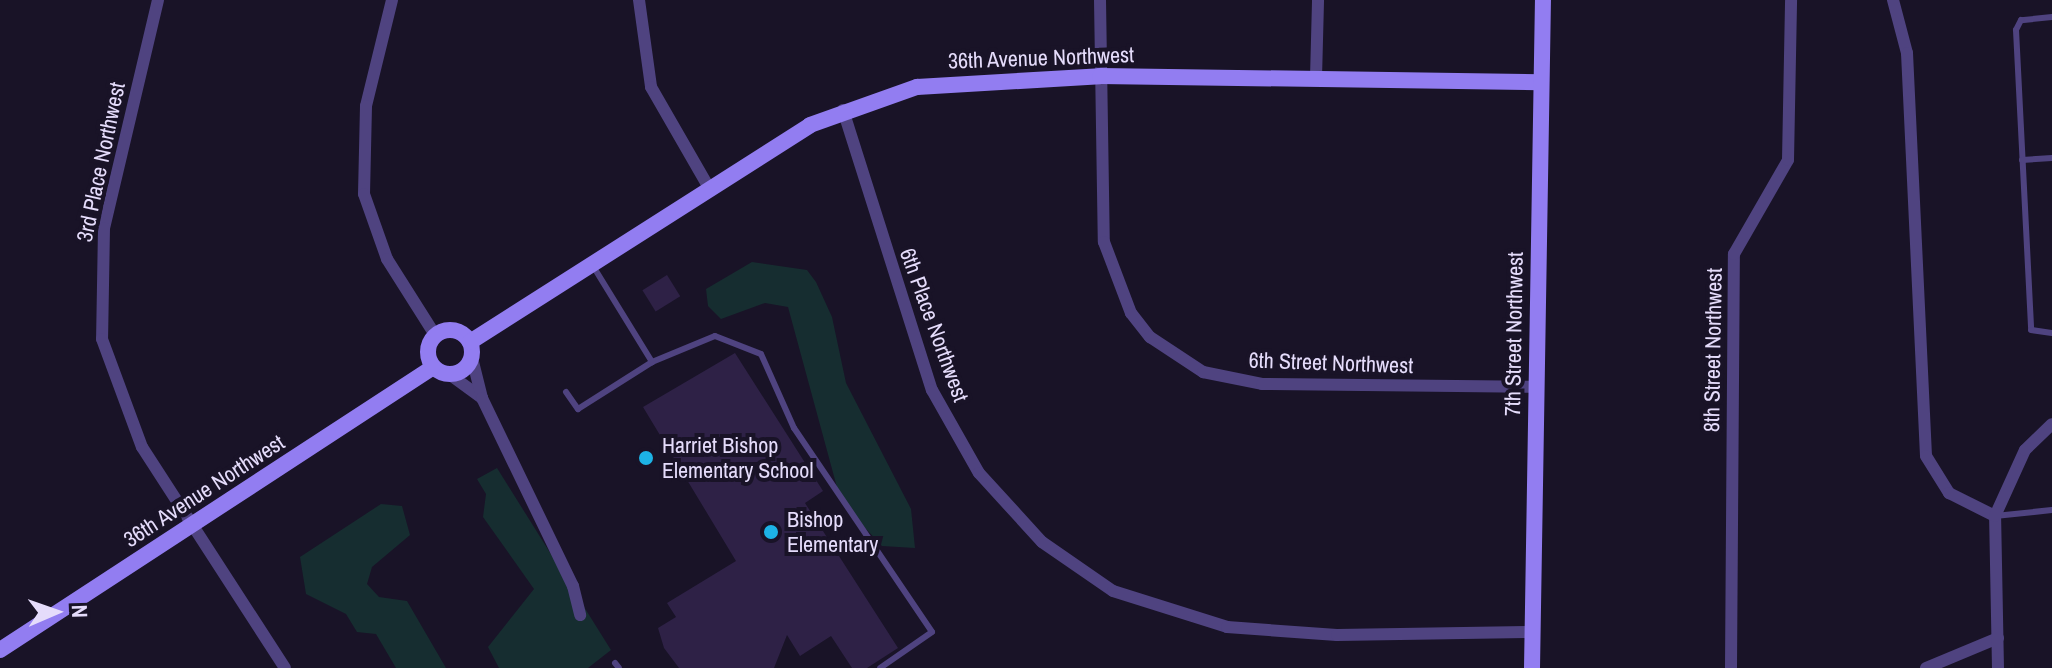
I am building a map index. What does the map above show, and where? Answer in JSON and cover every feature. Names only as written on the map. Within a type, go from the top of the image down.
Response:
[{"type":"street","name":"3rd Place Northwest","points":[[158,0],[104,228],[98,297],[124,414],[191,526],[285,668]]},
{"type":"street","points":[[392,0],[366,106],[364,194],[387,259],[435,335],[432,368],[449,374],[482,398]]},
{"type":"street","points":[[639,0],[651,87],[708,186]]},
{"type":"street","name":"6th Street Northwest","points":[[1100,0],[1104,242],[1131,313],[1175,358],[1203,372],[1262,384],[1536,387]]},
{"type":"street","points":[[1316,78],[1318,0]]},
{"type":"street","name":"7th Street Northwest","points":[[1532,668],[1543,0]]},
{"type":"street","name":"8th Street Northwest","points":[[1731,668],[1734,254],[1788,160],[1791,0]]},
{"type":"street","points":[[1893,0],[1907,53],[1926,456],[1949,493],[1995,516]]},
{"type":"street","name":"36th Avenue Northwest","points":[[449,374],[462,372],[471,350],[708,186],[843,110],[952,80],[1100,76],[1540,82]]},
{"type":"street","name":"6th Place Northwest","points":[[843,110],[932,390],[979,473],[1054,551],[1113,591],[1227,627],[1325,635],[1532,632]]},
{"type":"street","points":[[435,335],[459,332],[471,350],[482,398],[573,586],[580,615]]},
{"type":"street","name":"36th Avenue Northwest","points":[[0,650],[432,368]]},
{"type":"street","points":[[1998,668],[1995,516],[2025,450],[2052,424]]},
{"type":"street","points":[[1926,668],[1998,638]]},
{"type":"lane","points":[[2052,17],[2021,20],[2016,30],[2031,330],[2052,333]]},
{"type":"lane","points":[[2022,160],[2052,158]]},
{"type":"lane","points":[[592,264],[652,362]]},
{"type":"lane","points":[[566,392],[578,409],[652,362],[715,336],[761,354],[794,428],[932,632],[880,668]]},
{"type":"lane","points":[[1995,516],[2052,510]]},
{"type":"green space","points":[[752,262],[807,270],[816,282],[832,317],[846,383],[911,509],[915,548],[882,546],[841,502],[788,307],[765,303],[721,319],[708,306],[706,289]]},
{"type":"green space","points":[[497,468],[611,650],[588,668],[499,668],[488,647],[534,589],[483,517],[486,494],[477,479]]},
{"type":"green space","points":[[381,504],[402,506],[410,535],[372,567],[367,584],[379,597],[407,601],[446,668],[396,668],[376,634],[357,632],[346,614],[306,594],[300,557]]},
{"type":"building","points":[[667,275],[680,296],[656,312],[642,290]]},
{"type":"building","name":"Bishop Elementary","points":[[735,353],[823,491],[805,503],[898,648],[867,668],[852,668],[831,636],[800,656],[787,635],[774,668],[679,668],[664,648],[658,628],[676,617],[667,603],[736,561],[643,407]]},
{"type":"place","name":"Harriet Bishop Elementary School","points":[[646,458]]},
{"type":"place","name":"Bishop Elementary","points":[[771,532]]}]
